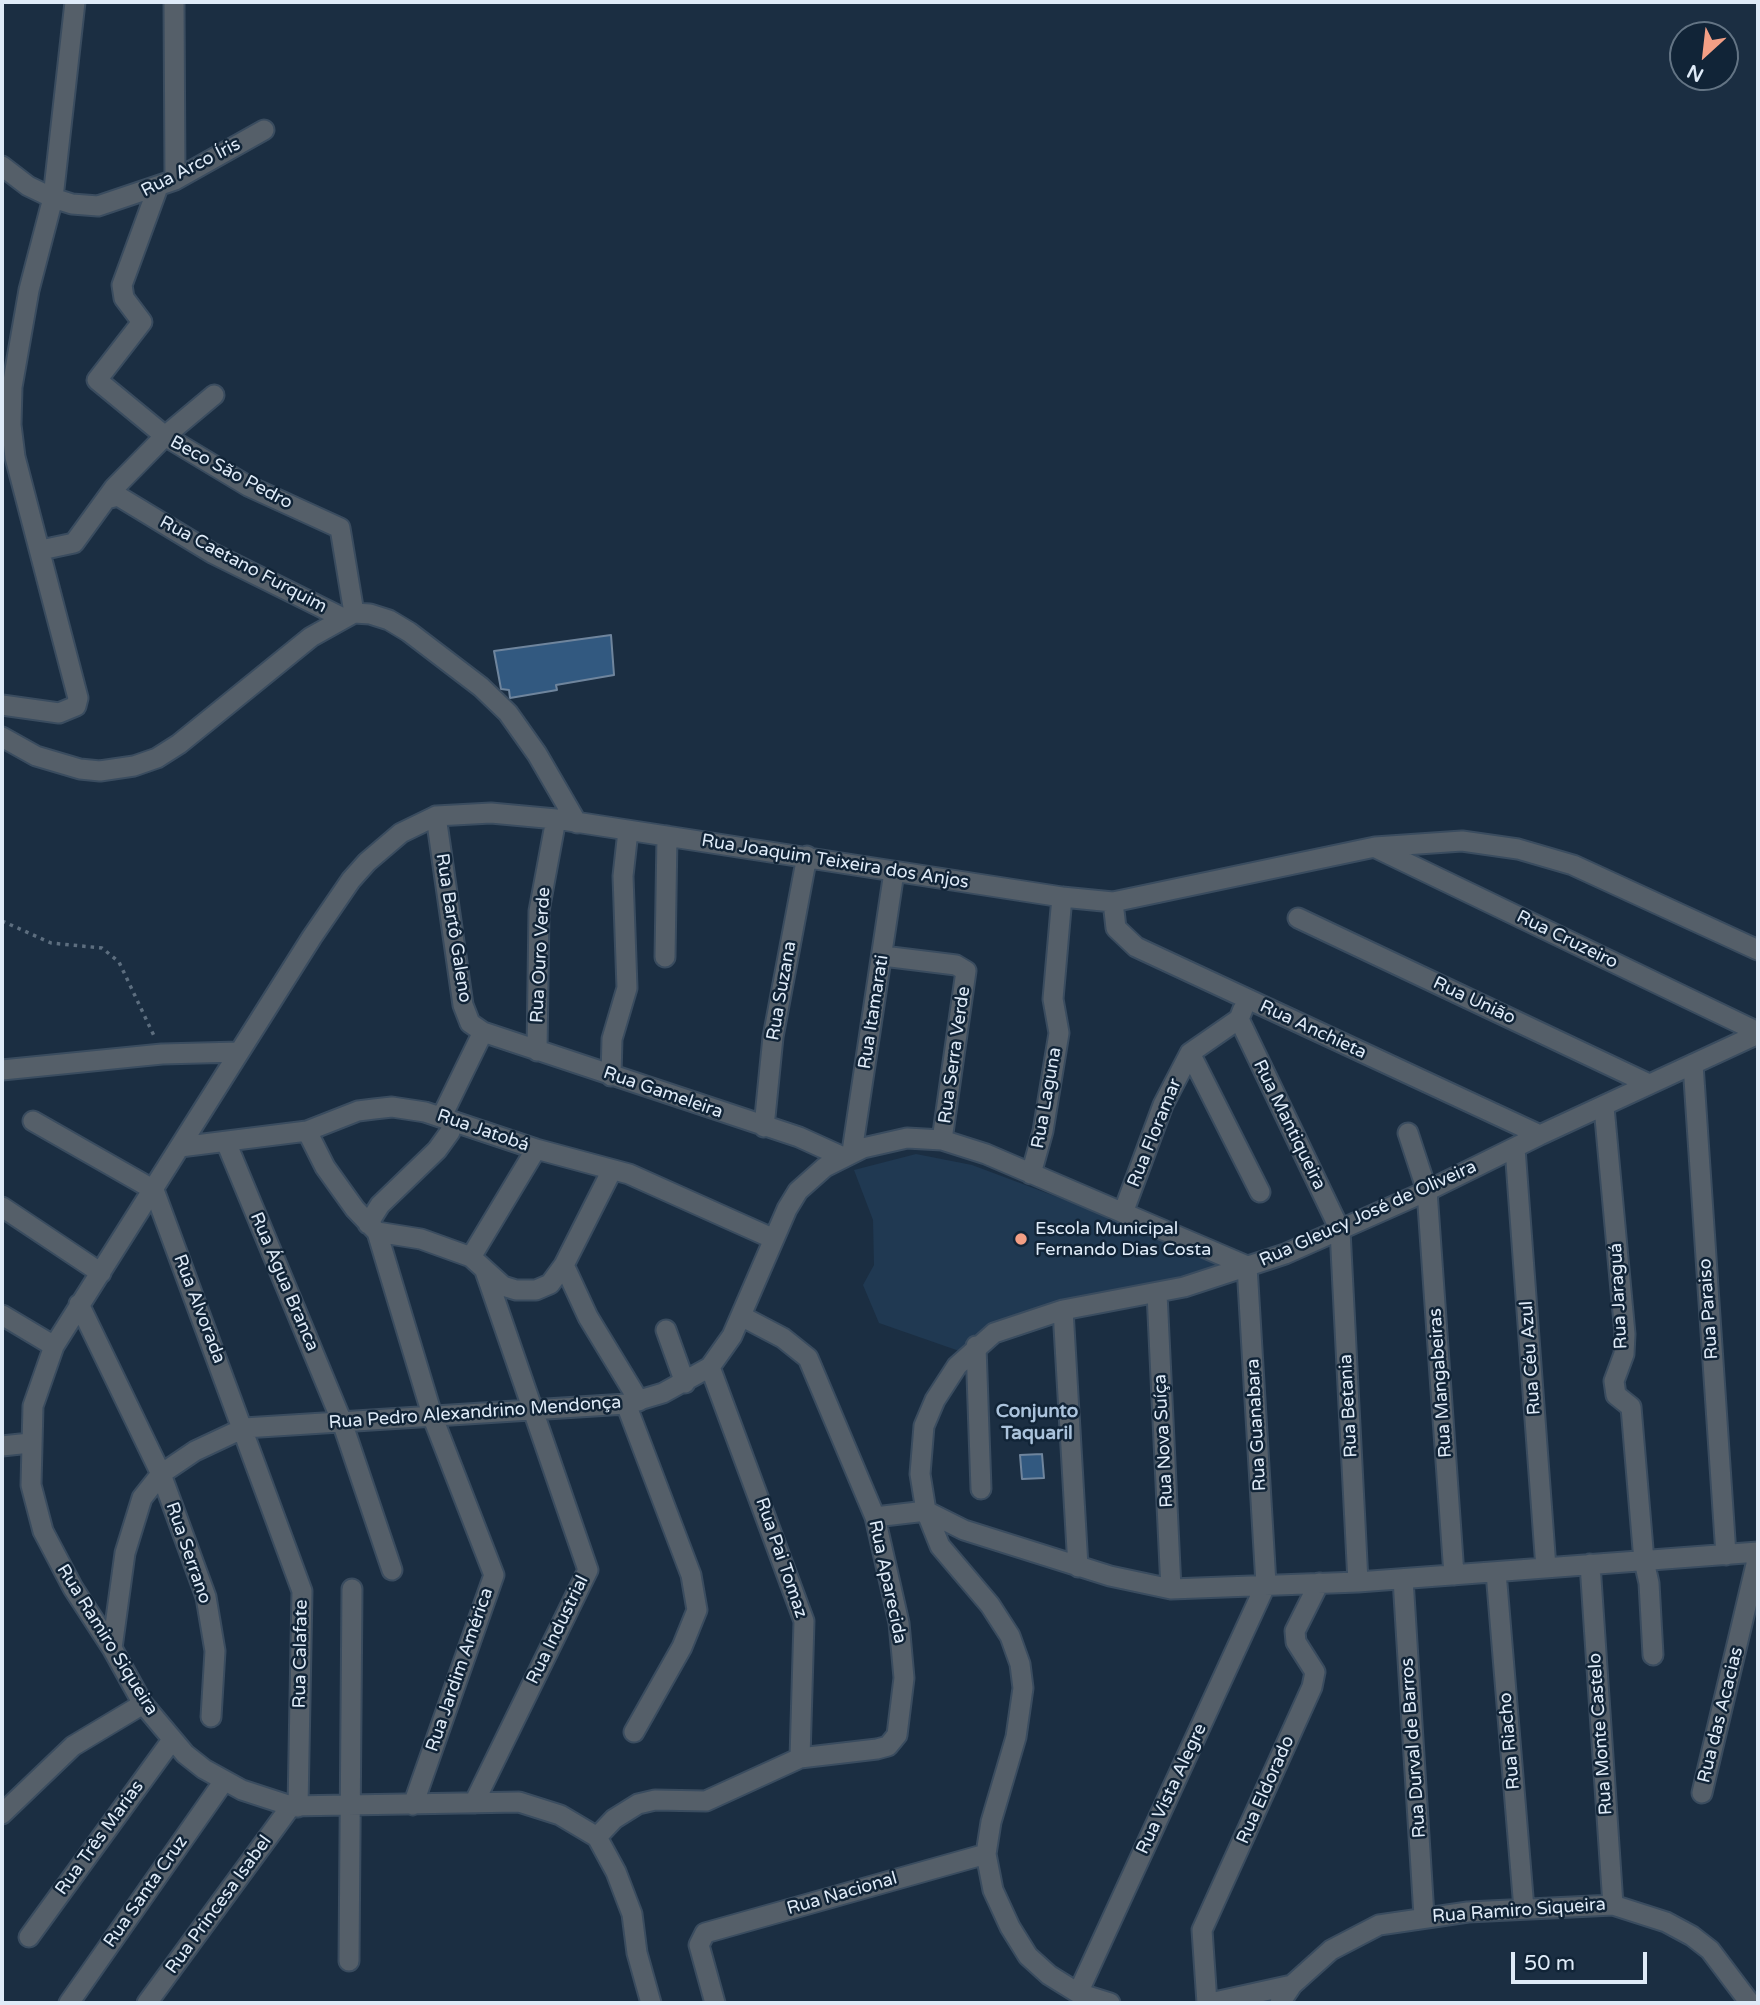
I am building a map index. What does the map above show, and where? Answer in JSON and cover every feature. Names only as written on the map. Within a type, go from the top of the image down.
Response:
[{"type":"street","points":[[2,705],[45,714],[66,712],[76,706],[78,698],[15,457],[11,425],[12,387],[29,290],[53,198],[75,2]]},
{"type":"street","points":[[174,2],[167,184],[122,285],[124,298],[142,322],[97,380],[165,436],[214,395]]},
{"type":"street","name":"Rua Arco Íris","points":[[3,169],[28,186],[53,198],[72,204],[98,206],[167,184],[264,130]]},
{"type":"street","name":"Beco São Pedro","points":[[40,550],[74,543],[106,499],[165,436],[248,486],[340,528],[349,616]]},
{"type":"street","name":"Rua Caetano Furquim","points":[[106,499],[118,496],[212,553],[349,616],[389,620],[443,657],[508,713],[537,754],[577,823]]},
{"type":"street","points":[[2,737],[36,756],[80,769],[116,770],[157,758],[311,636],[349,616]]},
{"type":"street","name":"Rua Joaquim Teixeira dos Anjos","points":[[239,1052],[351,880],[401,833],[436,816],[491,813],[556,819],[807,856],[894,872],[1113,902],[1375,847],[1462,841],[1518,849],[1584,869],[1758,950]]},
{"type":"street","name":"Rua Bartô Galeno","points":[[436,816],[463,1005],[470,1023],[483,1032]]},
{"type":"street","name":"Rua Ouro Verde","points":[[537,1051],[540,911],[556,819]]},
{"type":"street","points":[[611,1076],[612,1039],[627,988],[623,876],[628,831]]},
{"type":"street","points":[[665,957],[667,836]]},
{"type":"street","name":"Rua Cruzeiro","points":[[1375,847],[1758,1033]]},
{"type":"street","name":"Rua Suzana","points":[[764,1127],[773,1037],[807,856]]},
{"type":"street","name":"Rua Itamarati","points":[[847,1154],[883,956],[894,872]]},
{"type":"street","name":"Rua Laguna","points":[[1031,1174],[1043,1131],[1059,1033],[1053,999],[1062,897]]},
{"type":"street","name":"Rua Anchieta","points":[[1113,902],[1113,920],[1125,939],[1540,1135]]},
{"type":"street","name":"Rua União","points":[[1298,918],[1649,1084]]},
{"type":"street","name":"Rua Serra Verde","points":[[883,956],[956,965],[966,971],[942,1140]]},
{"type":"street","points":[[1239,1019],[1248,999]]},
{"type":"street","name":"Rua Floramar","points":[[1123,1213],[1163,1105],[1190,1053],[1239,1019]]},
{"type":"street","name":"Rua Mantiqueira","points":[[1239,1019],[1340,1230]]},
{"type":"street","points":[[372,1228],[380,1205],[437,1150],[450,1132],[447,1119],[483,1032]]},
{"type":"street","name":"Rua Gameleira","points":[[483,1032],[847,1154]]},
{"type":"street","name":"Rua Gleucy José de Oliveira","points":[[1110,2003],[1078,1993],[1049,1975],[1028,1956],[1010,1927],[993,1889],[986,1854],[993,1813],[1020,1715],[1023,1688],[1020,1664],[1010,1636],[990,1605],[940,1546],[926,1511],[920,1474],[925,1426],[946,1381],[976,1346],[1011,1325],[1063,1310],[1157,1293],[1284,1254],[1427,1191],[1758,1033]]},
{"type":"street","points":[[2,1070],[162,1055],[239,1052]]},
{"type":"street","name":"Rua Ramiro Siqueira","points":[[239,1052],[54,1346],[38,1386],[30,1443],[31,1485],[43,1531],[73,1588],[112,1648],[143,1704],[172,1740],[204,1769],[224,1781],[295,1806],[519,1802],[560,1815],[597,1837]]},
{"type":"street","points":[[1190,1053],[1260,1192]]},
{"type":"street","name":"Rua Paraiso","points":[[1693,1064],[1726,1555]]},
{"type":"street","name":"Rua Jatobá","points":[[180,1147],[307,1131],[358,1111],[392,1107],[447,1119],[536,1149],[629,1174],[774,1240]]},
{"type":"street","name":"Rua Jaraguá","points":[[1604,1107],[1625,1334],[1624,1354],[1614,1381],[1616,1395],[1631,1407],[1644,1561],[1649,1583],[1653,1655]]},
{"type":"street","points":[[33,1121],[154,1190]]},
{"type":"street","points":[[307,1131],[325,1167],[372,1228],[421,1239],[478,1264],[503,1286],[516,1290],[536,1290],[550,1284],[564,1265],[612,1170]]},
{"type":"street","name":"Rua Mangabeiras","points":[[1408,1133],[1427,1191],[1454,1575]]},
{"type":"street","name":"Rua Pedro Alexandrino Mendonça","points":[[112,1648],[133,1521],[142,1498],[162,1474],[195,1451],[244,1428],[534,1412],[633,1402],[685,1383],[710,1367],[743,1317],[774,1240],[798,1191],[818,1173],[847,1154],[907,1139],[942,1140],[1031,1174],[1247,1266]]},
{"type":"street","name":"Rua Água Branca","points":[[226,1142],[342,1422],[392,1570]]},
{"type":"street","name":"Rua Céu Azul","points":[[1515,1148],[1546,1568]]},
{"type":"street","points":[[478,1264],[536,1149]]},
{"type":"street","name":"Rua Alvorada","points":[[154,1190],[244,1428]]},
{"type":"street","points":[[2,1207],[101,1273]]},
{"type":"street","name":"Rua Jardim América","points":[[372,1228],[433,1418],[494,1575],[413,1805]]},
{"type":"street","name":"Rua Betania","points":[[1340,1230],[1358,1582]]},
{"type":"street","name":"Rua Industrial","points":[[474,1803],[588,1570],[534,1412],[478,1264]]},
{"type":"street","points":[[564,1265],[633,1402],[691,1575],[697,1610],[682,1647],[634,1732]]},
{"type":"street","name":"Rua Guanabara","points":[[1247,1266],[1266,1584]]},
{"type":"street","name":"Rua Nova Suíça","points":[[1157,1293],[1171,1589]]},
{"type":"street","name":"Rua Serrano","points":[[79,1304],[162,1474],[206,1597],[215,1651],[211,1717]]},
{"type":"street","points":[[1063,1310],[1079,1567]]},
{"type":"street","points":[[2,1315],[54,1346]]},
{"type":"street","name":"Rua Aparecida","points":[[597,1837],[614,1819],[638,1804],[655,1800],[706,1801],[800,1758],[877,1749],[888,1746],[897,1735],[904,1678],[899,1623],[875,1517],[808,1358],[783,1338],[743,1317]]},
{"type":"street","points":[[666,1330],[685,1383]]},
{"type":"street","points":[[976,1346],[981,1489]]},
{"type":"street","name":"Rua Pai Tomaz","points":[[710,1367],[804,1621],[800,1758]]},
{"type":"street","name":"Rua Calafate","points":[[244,1428],[302,1591],[295,1806]]},
{"type":"street","points":[[2,1446],[30,1443]]},
{"type":"street","points":[[875,1517],[926,1511],[995,1541],[1079,1567],[1171,1589],[1358,1582],[1758,1554]]},
{"type":"street","name":"Rua das Acacias","points":[[1702,1793],[1758,1554]]},
{"type":"street","name":"Rua Monte Castelo","points":[[1590,1564],[1613,1905]]},
{"type":"street","name":"Rua Riacho","points":[[1496,1572],[1524,1909]]},
{"type":"street","name":"Rua Durval de Barros","points":[[1403,1579],[1424,1916]]},
{"type":"street","name":"Rua Eldorado","points":[[1209,2003],[1202,1930],[1312,1687],[1315,1672],[1296,1642],[1295,1631],[1319,1583]]},
{"type":"street","name":"Rua Vista Alegre","points":[[1078,1993],[1266,1584]]},
{"type":"street","points":[[349,1961],[352,1589]]},
{"type":"street","points":[[2,1814],[73,1746],[143,1704]]},
{"type":"street","name":"Rua Três Marias","points":[[29,1937],[172,1740]]},
{"type":"street","name":"Rua Santa Cruz","points":[[69,2003],[224,1781]]},
{"type":"street","name":"Rua Princesa Isabel","points":[[147,2003],[295,1806]]},
{"type":"street","points":[[597,1837],[629,1903],[637,1953],[651,2003]]},
{"type":"street","name":"Rua Nacional","points":[[715,2003],[699,1945],[701,1938],[711,1931],[986,1854]]},
{"type":"street","name":"Rua Ramiro Siqueira","points":[[1280,2003],[1292,1985],[1331,1950],[1352,1936],[1379,1925],[1424,1916],[1613,1905],[1637,1910],[1692,1936],[1710,1950],[1750,2003]]},
{"type":"street","points":[[1209,2003],[1292,1985]]},
{"type":"path","points":[[2,921],[51,943],[102,948],[120,962],[162,1055]]},
{"type":"shaded area","name":"Escola Municipal Fernando Dias Costa","points":[[916,1154],[972,1165],[1220,1258],[1214,1273],[1055,1308],[965,1353],[879,1323],[863,1285],[874,1265],[873,1220],[854,1170]]},
{"type":"building","points":[[611,635],[614,675],[556,685],[557,690],[510,698],[509,690],[501,689],[494,651]]},
{"type":"building","points":[[1042,1454],[1044,1478],[1022,1479],[1020,1455]]},
{"type":"place","name":"Escola Municipal Fernando Dias Costa","points":[[1021,1239]]},
{"type":"district","name":"Conjunto Taquaril","points":[[1037,1423]]}]
